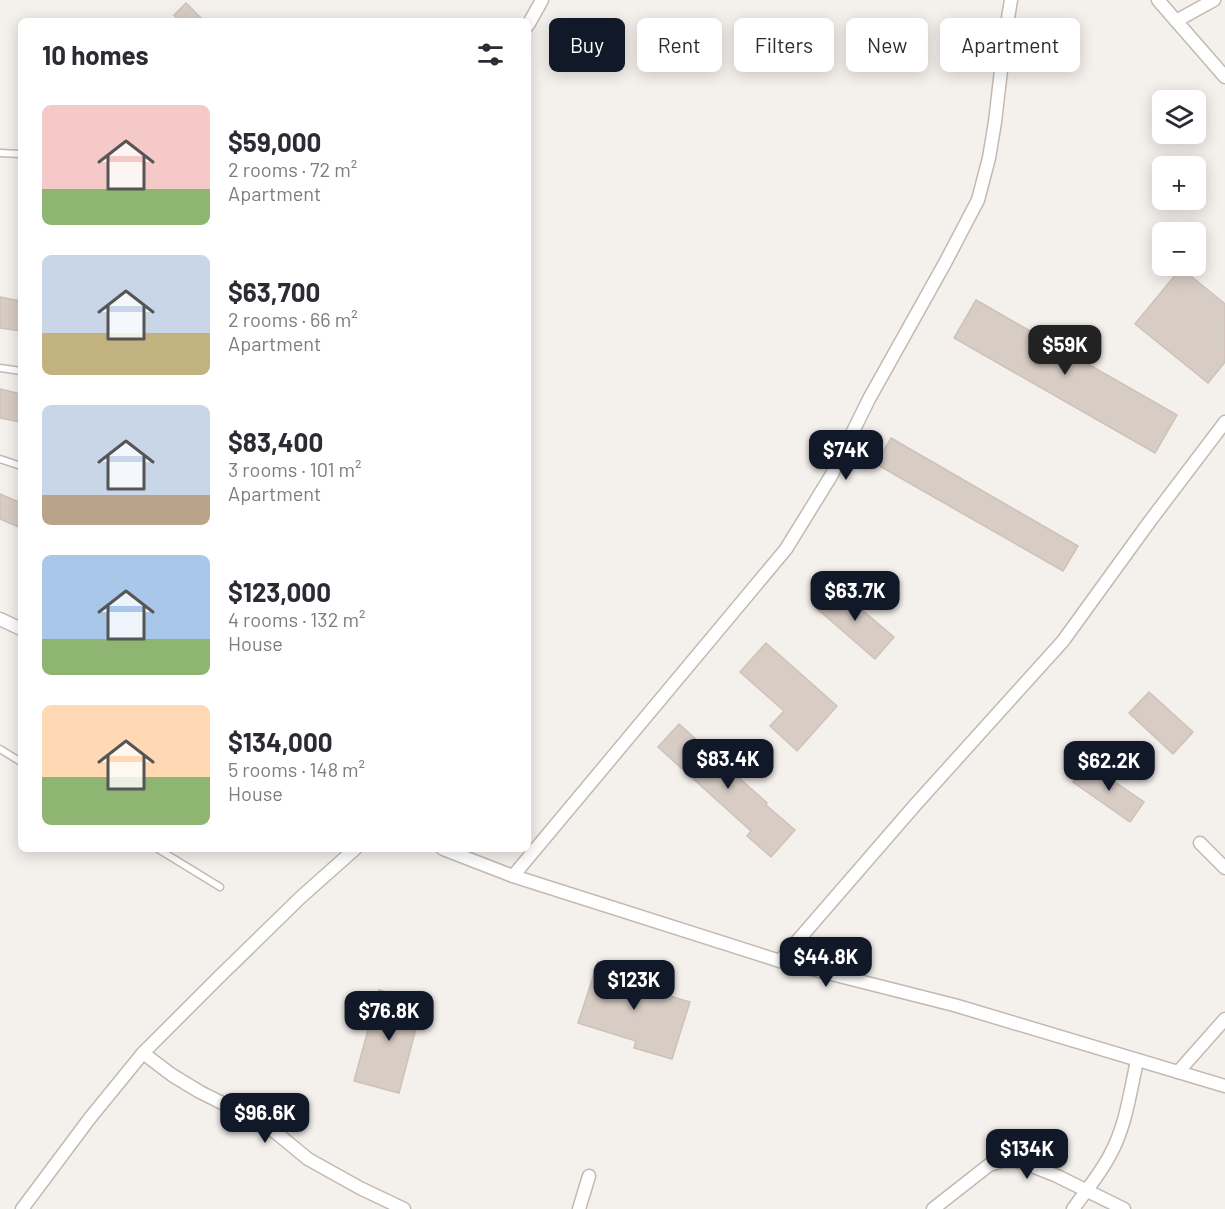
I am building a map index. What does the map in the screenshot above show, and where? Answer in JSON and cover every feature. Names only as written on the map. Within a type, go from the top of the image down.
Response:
[{"type":"street","points":[[531,20],[542,0]]},
{"type":"street","points":[[513,876],[786,549],[831,476],[869,399],[978,200],[989,158],[995,122],[1011,0]]},
{"type":"street","points":[[1158,0],[1225,77]]},
{"type":"street","points":[[1176,21],[1214,0]]},
{"type":"street","points":[[780,961],[916,804],[1063,640],[1225,422]]},
{"type":"street","points":[[0,619],[18,627]]},
{"type":"street","points":[[1200,843],[1225,868]]},
{"type":"street","points":[[22,1209],[142,1053],[292,905],[353,852]]},
{"type":"street","points":[[450,852],[513,876],[780,961],[954,1005],[1225,1086]]},
{"type":"street","points":[[1178,1072],[1225,1019]]},
{"type":"street","points":[[142,1053],[200,1092],[274,1131],[308,1159],[404,1209]]},
{"type":"street","points":[[1073,1209],[1111,1154],[1119,1136],[1137,1061]]},
{"type":"street","points":[[933,1209],[989,1165],[1003,1161],[1028,1164],[1124,1209]]},
{"type":"street","points":[[579,1209],[590,1176]]},
{"type":"lane","points":[[0,153],[18,154]]},
{"type":"lane","points":[[0,368],[18,371]]},
{"type":"lane","points":[[0,459],[18,465]]},
{"type":"lane","points":[[0,749],[18,760]]},
{"type":"lane","points":[[163,852],[220,886]]},
{"type":"building","points":[[186,3],[201,18],[176,18],[174,15]]},
{"type":"building","points":[[1174,276],[1191,276],[1225,304],[1225,362],[1208,383],[1135,324]]},
{"type":"building","points":[[0,297],[18,300],[18,331],[0,328]]},
{"type":"building","points":[[976,300],[1177,415],[1155,453],[954,338]]},
{"type":"building","points":[[0,389],[18,393],[18,421],[0,418]]},
{"type":"building","points":[[891,438],[1078,546],[1063,571],[876,464]]},
{"type":"building","points":[[0,494],[18,502],[18,527],[0,519]]},
{"type":"building","points":[[834,586],[894,637],[875,659],[815,607]]},
{"type":"building","points":[[766,643],[837,706],[797,751],[770,726],[784,711],[740,672]]},
{"type":"building","points":[[1149,692],[1193,732],[1173,754],[1129,713]]},
{"type":"building","points":[[679,724],[795,830],[771,857],[747,836],[751,831],[658,747]]},
{"type":"building","points":[[1087,763],[1144,802],[1130,822],[1073,782]]},
{"type":"building","points":[[598,962],[643,976],[640,987],[690,1002],[672,1059],[634,1048],[636,1041],[578,1023]]},
{"type":"building","points":[[379,990],[423,1002],[399,1093],[354,1081]]}]
